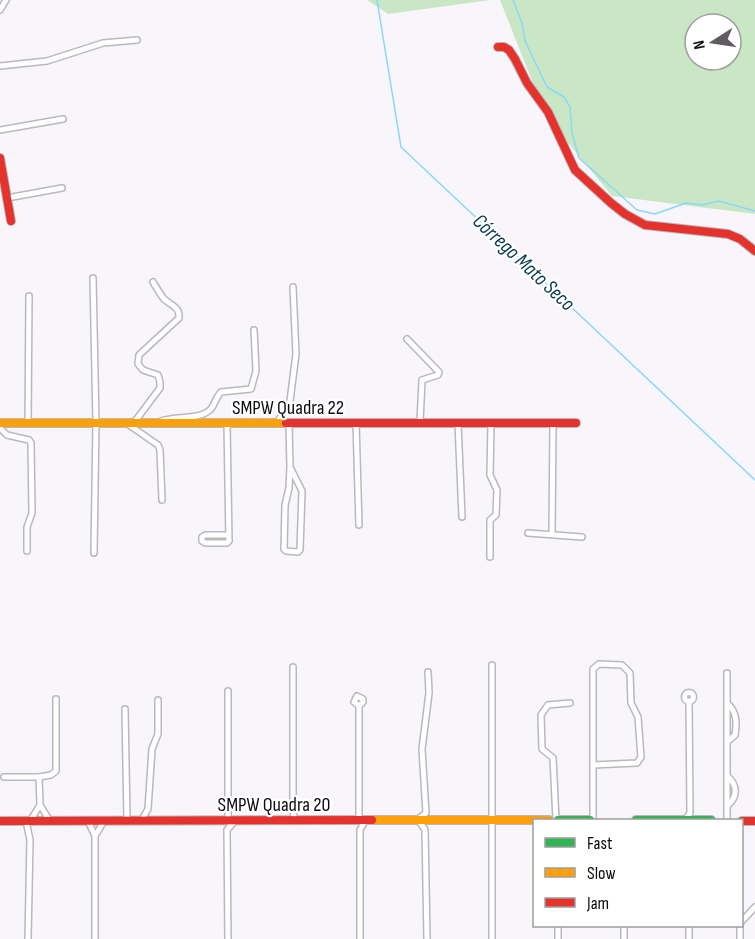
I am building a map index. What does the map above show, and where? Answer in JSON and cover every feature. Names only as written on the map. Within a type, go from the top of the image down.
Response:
[{"type":"street","points":[[0,10],[6,0]]},
{"type":"street","points":[[0,66],[47,61],[103,43],[137,40]]},
{"type":"street","points":[[498,47],[509,50],[515,59],[526,83],[548,112],[575,170],[611,203],[645,225],[728,234],[740,239],[755,251]]},
{"type":"street","points":[[0,130],[63,119]]},
{"type":"street","points":[[0,158],[10,221]]},
{"type":"street","points":[[7,198],[62,188]]},
{"type":"street","points":[[93,278],[96,423],[94,553]]},
{"type":"street","points":[[153,282],[164,299],[177,308],[179,318],[139,355],[138,364],[143,370],[158,375],[160,388],[130,424],[158,445],[162,500]]},
{"type":"street","points":[[277,423],[290,401],[296,354],[292,286]]},
{"type":"street","points":[[28,423],[29,296]]},
{"type":"street","points":[[156,422],[172,417],[196,416],[205,413],[212,408],[221,392],[251,389],[256,371],[254,330]]},
{"type":"street","points":[[406,339],[439,372],[438,375],[422,380],[420,422]]},
{"type":"street","name":"SMPW Quadra 22","points":[[0,423],[576,423]]},
{"type":"street","points":[[227,423],[229,535],[229,541],[222,543],[202,541],[205,535],[229,535]]},
{"type":"street","points":[[356,423],[359,525]]},
{"type":"street","points":[[458,423],[462,517]]},
{"type":"street","points":[[490,557],[490,520],[496,515],[497,490],[490,475],[491,423]]},
{"type":"street","points":[[552,534],[553,423]]},
{"type":"street","points":[[289,424],[290,467],[285,505],[284,549],[298,552],[300,550],[302,491],[290,467]]},
{"type":"street","points":[[0,428],[7,435],[31,442],[32,513],[27,527],[27,551]]},
{"type":"street","points":[[528,533],[582,537]]},
{"type":"street","points":[[222,534],[222,543]]},
{"type":"street","points":[[592,819],[593,669],[599,664],[622,665],[630,673],[632,706],[638,717],[641,757],[637,763],[631,764],[593,765]]},
{"type":"street","points":[[492,665],[492,939]]},
{"type":"street","points":[[292,818],[293,667]]},
{"type":"street","points":[[425,830],[432,821],[426,813],[422,749],[429,693],[428,672]]},
{"type":"street","points":[[727,673],[727,819]]},
{"type":"street","points":[[228,691],[230,825],[228,939]]},
{"type":"street","points":[[4,777],[39,777],[51,775],[56,771],[56,699]]},
{"type":"street","points":[[141,821],[148,809],[152,749],[158,734],[158,700]]},
{"type":"street","points":[[689,701],[689,819]]},
{"type":"street","points":[[557,819],[553,758],[542,749],[541,714],[548,705],[570,703]]},
{"type":"street","points":[[359,706],[360,939]]},
{"type":"street","points":[[125,709],[127,820]]},
{"type":"street","points":[[39,777],[40,804],[50,821]]},
{"type":"street","points":[[28,939],[30,840],[28,821],[40,804]]},
{"type":"street","points":[[148,809],[157,821]]},
{"type":"street","points":[[426,813],[418,821],[425,830],[427,939]]},
{"type":"street","name":"SMPW Quadra 20","points":[[0,821],[127,820],[217,822],[230,825],[292,818],[359,821],[533,820]]},
{"type":"street","points":[[95,836],[104,820]]},
{"type":"street","points":[[87,821],[95,836],[95,939]]},
{"type":"street","points":[[359,821],[360,830]]},
{"type":"street","points":[[743,921],[755,907]]},
{"type":"green space","points":[[367,0],[490,0],[388,14]]},
{"type":"green space","points":[[500,0],[755,0],[755,214],[612,196],[546,116]]},
{"type":"waterway","name":"Córrego Mato Seco","points":[[377,0],[401,147],[755,480]]},
{"type":"waterway","points":[[513,0],[522,23],[525,41],[547,87],[564,97],[570,107],[572,133],[579,158],[637,210],[655,214],[686,203],[702,205],[719,201],[755,211]]},
{"type":"traffic: slow","points":[[0,423],[286,423]]},
{"type":"traffic: slow","points":[[372,820],[533,820]]},
{"type":"traffic: jam","points":[[498,47],[509,50],[515,59],[527,83],[548,112],[575,170],[611,203],[645,225],[728,234],[740,239],[755,251]]},
{"type":"traffic: jam","points":[[0,158],[11,221]]},
{"type":"traffic: jam","points":[[286,423],[576,423]]},
{"type":"traffic: jam","points":[[0,821],[372,820]]},
{"type":"traffic: jam","points":[[743,821],[755,821]]}]
